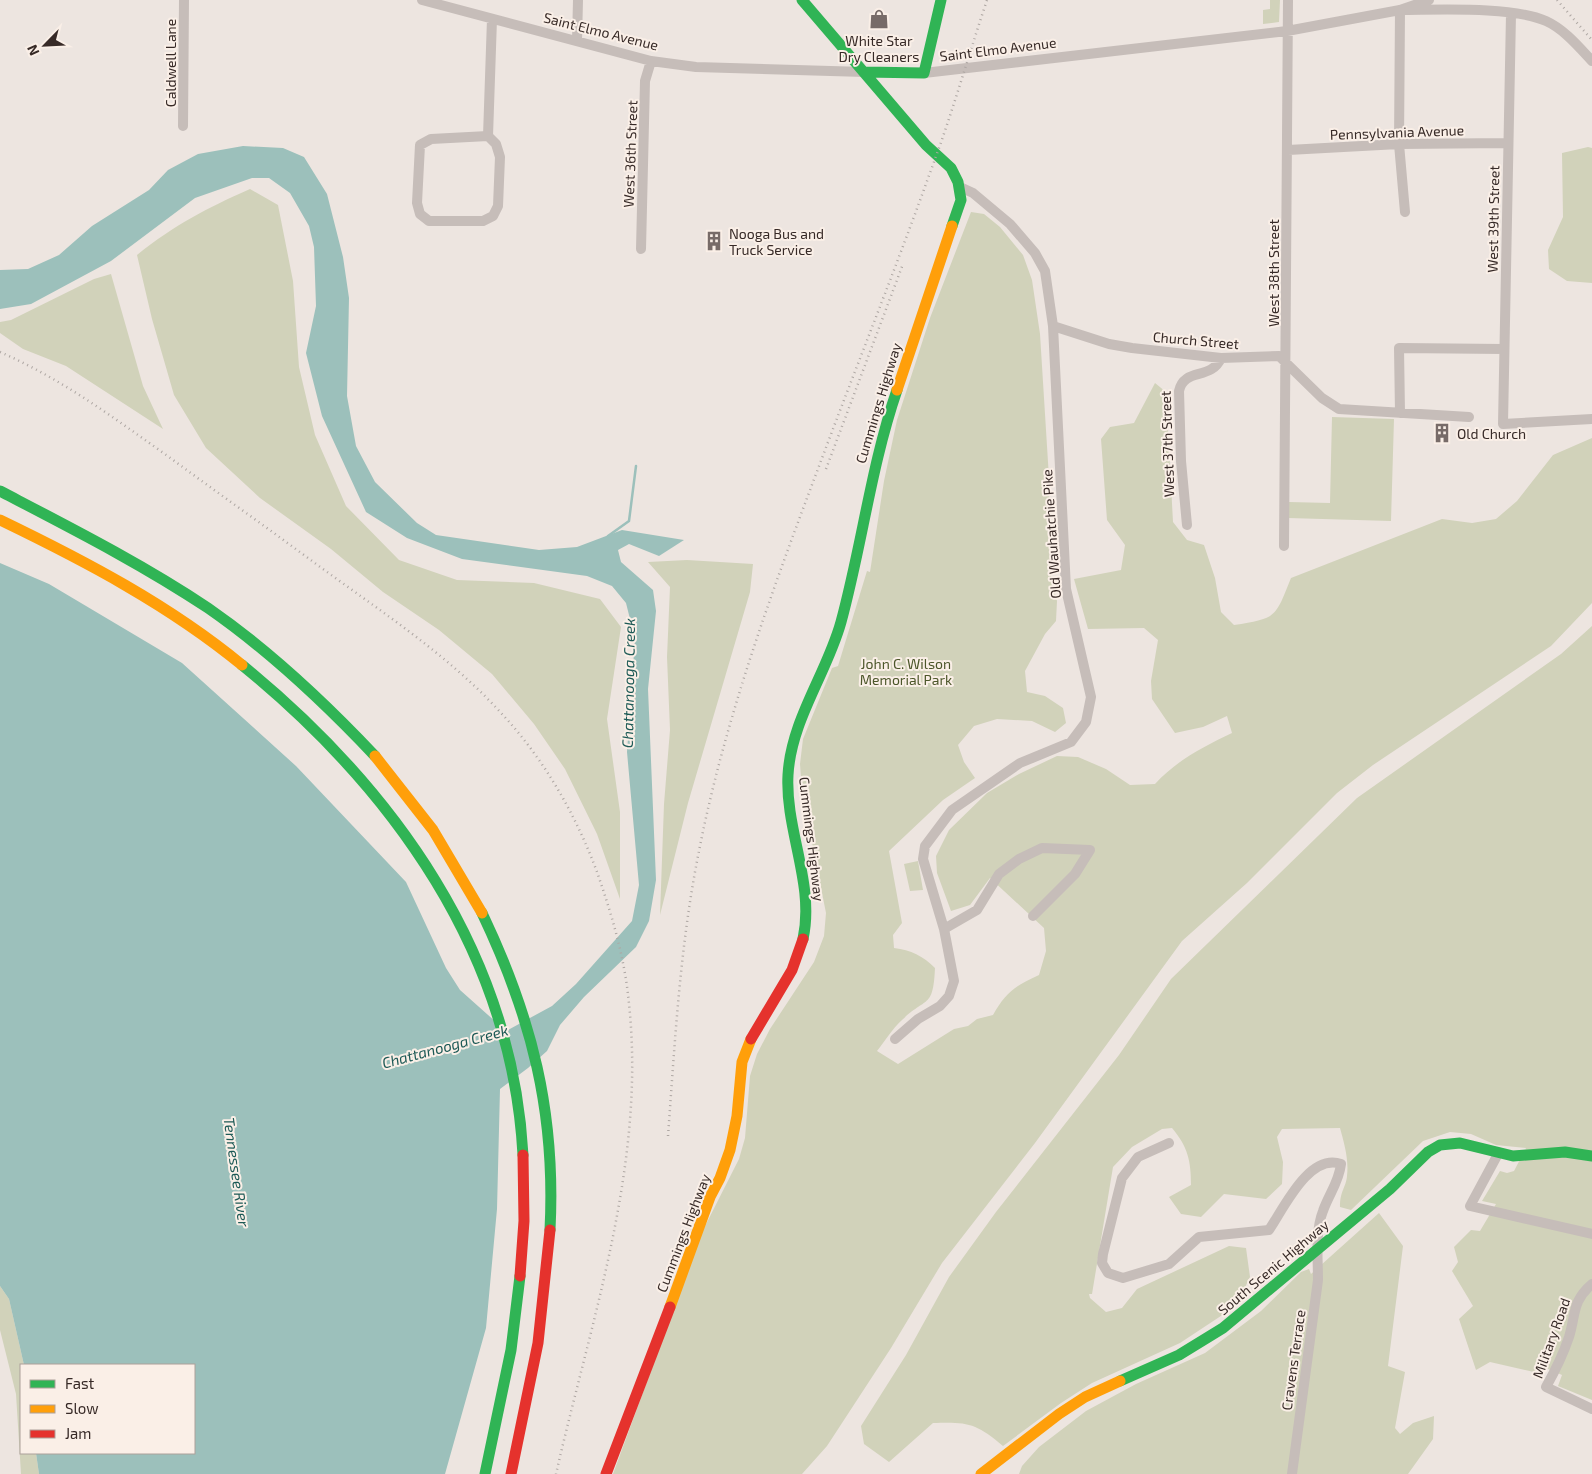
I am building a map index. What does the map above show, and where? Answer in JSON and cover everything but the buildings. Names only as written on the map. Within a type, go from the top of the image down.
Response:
[{"type":"main road","points":[[802,0],[926,145],[953,170],[960,187]]},
{"type":"main road","points":[[924,73],[941,0]]},
{"type":"main road","name":"Saint Elmo Avenue","points":[[865,72],[924,73]]},
{"type":"main road","name":"Cummings Highway","points":[[606,1474],[661,1334],[710,1197],[720,1178],[730,1150],[737,1116],[742,1062],[752,1036],[792,970],[801,949],[806,926],[805,892],[789,801],[788,776],[792,746],[841,623],[882,432],[956,213],[960,200],[960,187]]},
{"type":"main road","points":[[0,491],[93,540],[208,609],[271,656],[358,736],[404,787],[456,863],[485,912],[516,985],[539,1072],[547,1121],[551,1212],[541,1320],[525,1415],[512,1474]]},
{"type":"main road","points":[[0,520],[69,553],[189,624],[250,671],[305,718],[396,820],[436,878],[466,935],[494,1004],[506,1042],[515,1089],[525,1182],[521,1266],[503,1386],[485,1474]]},
{"type":"main road","name":"South Scenic Highway","points":[[981,1474],[1059,1414],[1085,1398],[1179,1355],[1218,1332],[1390,1189],[1424,1156],[1440,1145],[1460,1143],[1498,1154],[1526,1157],[1565,1152],[1592,1156]]},
{"type":"street","name":"Caldwell Lane","points":[[183,126],[184,0]]},
{"type":"street","name":"Saint Elmo Avenue","points":[[422,0],[651,61],[696,67],[865,72]]},
{"type":"street","points":[[577,41],[578,0]]},
{"type":"street","name":"West 38th Street","points":[[1284,546],[1288,0]]},
{"type":"street","name":"Saint Elmo Avenue","points":[[924,73],[1287,31],[1400,10],[1430,0]]},
{"type":"street","points":[[1405,212],[1399,144],[1400,10],[1455,9],[1511,14],[1546,21],[1562,31],[1592,61]]},
{"type":"street","name":"West 39th Street","points":[[1511,14],[1503,424],[1592,419]]},
{"type":"street","points":[[488,136],[431,139],[420,145],[416,203],[420,214],[429,221],[483,222],[493,216],[498,206],[500,157],[496,144],[488,136],[492,19]]},
{"type":"street","name":"West 36th Street","points":[[641,249],[645,81],[651,61]]},
{"type":"street","name":"Pennsylvania Avenue","points":[[1288,150],[1399,144],[1508,143]]},
{"type":"street","name":"Old Wauhatchie Pike","points":[[896,1039],[918,1019],[940,1006],[949,996],[954,980],[944,928],[924,859],[925,846],[952,810],[1020,762],[1071,742],[1086,722],[1091,697],[1066,589],[1053,326],[1045,271],[1035,253],[1010,224],[974,192],[960,187]]},
{"type":"street","name":"Church Street","points":[[1053,326],[1109,344],[1221,358],[1279,356],[1322,398],[1339,409],[1469,417]]},
{"type":"street","points":[[1400,413],[1399,348],[1504,349]]},
{"type":"street","name":"West 37th Street","points":[[1187,525],[1181,462],[1180,383],[1186,378],[1212,371],[1218,366],[1221,358]]},
{"type":"street","points":[[944,928],[978,910],[999,874],[1019,859],[1042,848],[1090,850],[1075,874],[1033,916]]},
{"type":"street","name":"Cravens Terrace","points":[[1169,1143],[1138,1157],[1122,1178],[1103,1254],[1102,1263],[1108,1273],[1123,1278],[1169,1264],[1199,1237],[1269,1230],[1300,1183],[1316,1165],[1332,1161],[1341,1164],[1340,1178],[1322,1213],[1317,1250],[1318,1280],[1292,1474]]},
{"type":"street","points":[[1498,1154],[1470,1206],[1592,1234]]},
{"type":"street","name":"Military Road","points":[[1592,1284],[1575,1305],[1570,1334],[1559,1362],[1546,1387],[1592,1409]]},
{"type":"green space","points":[[1270,0],[1280,0],[1279,22],[1263,24],[1263,10],[1270,9]]},
{"type":"green space","points":[[1588,147],[1592,148],[1592,283],[1567,281],[1549,269],[1548,250],[1563,217],[1562,153]]},
{"type":"green space","points":[[250,189],[278,205],[293,281],[299,367],[315,435],[346,506],[399,560],[457,580],[534,583],[600,599],[621,627],[607,719],[620,812],[620,899],[597,834],[565,769],[534,724],[492,674],[439,630],[383,592],[331,549],[260,498],[206,448],[174,395],[152,319],[137,255],[191,218]]},
{"type":"green space","name":"John C. Wilson Memorial Park","points":[[971,212],[984,214],[1000,227],[1023,255],[1032,280],[1040,334],[1049,478],[1050,572],[1057,601],[1056,621],[1045,634],[1025,671],[1027,692],[1045,696],[1063,708],[1066,723],[1055,732],[1032,721],[997,719],[974,726],[958,745],[964,762],[975,778],[943,800],[889,851],[902,923],[893,935],[894,948],[916,954],[935,968],[933,990],[930,996],[898,1024],[877,1051],[898,1064],[954,1029],[968,1026],[977,1019],[993,1015],[1012,990],[1039,975],[1046,951],[1044,928],[990,878],[970,905],[951,911],[937,873],[936,856],[949,830],[987,793],[1019,774],[1057,756],[1078,757],[1106,769],[1130,785],[1155,784],[1181,761],[1232,733],[1227,716],[1203,727],[1175,733],[1152,699],[1151,681],[1158,640],[1144,628],[1088,629],[1074,579],[1121,570],[1125,545],[1107,520],[1101,439],[1110,427],[1134,423],[1155,383],[1166,392],[1173,522],[1187,540],[1204,545],[1215,578],[1221,612],[1234,625],[1267,618],[1273,614],[1291,578],[1442,519],[1472,523],[1496,519],[1517,501],[1553,455],[1592,438],[1592,603],[1551,646],[1373,765],[1337,793],[1247,883],[1182,941],[1035,1143],[942,1263],[891,1348],[827,1446],[802,1474],[613,1474],[702,1232],[739,1159],[745,1138],[750,1076],[757,1054],[770,1029],[814,962],[824,936],[826,913],[802,792],[800,764],[803,739],[832,668],[838,666],[867,571],[870,572],[884,481],[897,420],[930,318]]},
{"type":"green space","points":[[111,274],[143,386],[163,429],[66,366],[23,349],[0,333],[0,322],[11,320],[94,279]]},
{"type":"green space","points":[[1332,417],[1394,419],[1391,521],[1288,518],[1289,502],[1330,503]]},
{"type":"green space","points":[[687,560],[753,564],[750,592],[688,803],[660,915],[664,804],[670,730],[667,657],[670,587],[648,562]]},
{"type":"green space","points":[[1592,626],[1592,1400],[1558,1386],[1562,1375],[1546,1368],[1543,1374],[1490,1362],[1476,1370],[1459,1319],[1473,1306],[1452,1271],[1458,1262],[1454,1247],[1471,1230],[1480,1231],[1496,1204],[1482,1201],[1500,1171],[1507,1173],[1514,1171],[1526,1148],[1496,1145],[1471,1134],[1450,1132],[1423,1141],[1351,1210],[1340,1207],[1346,1180],[1347,1163],[1340,1128],[1282,1129],[1277,1137],[1283,1162],[1282,1184],[1266,1199],[1224,1194],[1201,1217],[1181,1214],[1169,1197],[1191,1185],[1188,1155],[1172,1128],[1162,1129],[1132,1147],[1113,1167],[1092,1294],[1089,1294],[1090,1298],[1106,1312],[1122,1308],[1137,1289],[1229,1246],[1246,1248],[1250,1277],[1236,1306],[1180,1343],[1092,1383],[1061,1403],[1003,1446],[986,1433],[971,1425],[945,1423],[933,1423],[889,1462],[864,1444],[861,1426],[906,1355],[949,1277],[996,1212],[1119,1055],[1171,979],[1357,798],[1561,654]]},
{"type":"green space","points":[[918,861],[923,890],[910,891],[904,864]]},
{"type":"green space","points":[[1379,1213],[1403,1246],[1388,1366],[1405,1372],[1395,1428],[1400,1434],[1413,1423],[1434,1416],[1433,1439],[1408,1474],[1019,1474],[1022,1466],[1039,1447],[1086,1411],[1136,1384],[1205,1353],[1261,1311],[1301,1272],[1309,1269],[1311,1274]]},
{"type":"green space","points":[[0,1286],[9,1299],[24,1364],[20,1364],[20,1454],[36,1454],[39,1474],[21,1474],[16,1394],[0,1330]]},
{"type":"water","points":[[243,146],[283,148],[304,157],[327,194],[343,257],[349,298],[347,396],[356,446],[375,482],[417,523],[436,535],[539,550],[577,547],[622,530],[684,540],[659,556],[629,544],[618,550],[621,562],[653,590],[656,611],[648,689],[656,880],[649,921],[636,947],[584,997],[560,1025],[547,1051],[500,1089],[497,1209],[486,1328],[445,1474],[39,1474],[36,1454],[195,1454],[195,1364],[24,1364],[9,1299],[0,1286],[0,563],[49,584],[182,663],[296,766],[406,882],[446,968],[460,990],[506,1031],[552,1006],[576,984],[632,921],[639,885],[627,752],[635,639],[626,603],[612,586],[587,576],[462,559],[407,538],[366,512],[322,416],[306,353],[316,306],[314,247],[309,226],[290,193],[269,178],[252,178],[195,198],[111,261],[31,304],[0,309],[0,270],[28,269],[59,255],[92,226],[149,190],[168,170],[198,154]]},
{"type":"waterway","points":[[608,536],[629,521],[636,466]]},
{"type":"railway","points":[[668,1136],[679,993],[692,886],[725,741],[758,633],[796,527],[939,149],[987,0]]},
{"type":"railway","points":[[1557,0],[1592,40]]},
{"type":"railway","points":[[826,469],[903,264]]},
{"type":"railway","points":[[0,352],[45,374],[108,414],[434,651],[481,692],[517,731],[545,769],[569,809],[589,851],[613,921],[627,987],[632,1064],[630,1123],[623,1182],[599,1300],[556,1474]]},
{"type":"traffic: fast","points":[[802,0],[926,145],[951,168],[958,182],[961,200],[952,226]]},
{"type":"traffic: fast","points":[[865,72],[924,73],[941,0]]},
{"type":"traffic: fast","points":[[803,939],[806,918],[803,877],[788,796],[788,775],[791,755],[802,716],[835,641],[841,622],[880,447],[897,390]]},
{"type":"traffic: fast","points":[[0,491],[132,561],[231,624],[296,678],[375,756]]},
{"type":"traffic: fast","points":[[242,665],[297,713],[348,765],[395,821],[435,881],[469,944],[496,1011],[514,1081],[523,1155]]},
{"type":"traffic: fast","points":[[482,913],[515,990],[537,1067],[549,1146],[551,1187],[550,1230]]},
{"type":"traffic: fast","points":[[1120,1381],[1179,1355],[1223,1328],[1390,1189],[1428,1152],[1440,1145],[1460,1143],[1513,1156],[1565,1152],[1592,1156]]},
{"type":"traffic: fast","points":[[485,1474],[511,1350],[520,1276]]},
{"type":"traffic: slow","points":[[897,390],[952,226]]},
{"type":"traffic: slow","points":[[0,520],[125,585],[185,623],[242,665]]},
{"type":"traffic: slow","points":[[375,756],[433,830],[482,913]]},
{"type":"traffic: slow","points":[[670,1307],[710,1197],[720,1178],[730,1150],[737,1116],[742,1062],[751,1039]]},
{"type":"traffic: slow","points":[[981,1474],[1059,1414],[1085,1397],[1120,1381]]},
{"type":"traffic: jam","points":[[751,1039],[792,970],[803,939]]},
{"type":"traffic: jam","points":[[520,1276],[524,1221],[523,1155]]},
{"type":"traffic: jam","points":[[511,1474],[538,1343],[550,1230]]},
{"type":"traffic: jam","points":[[606,1474],[670,1307]]},
{"type":"place","name":"White Star Dry Cleaners","points":[[879,19]]},
{"type":"place","name":"Nooga Bus and Truck Service","points":[[714,241]]},
{"type":"place","name":"Old Church","points":[[1442,433]]},
{"type":"water label","name":"Chattanooga Creek","points":[[628,683]]},
{"type":"water label","name":"Chattanooga Creek","points":[[445,1046]]},
{"type":"water label","name":"Tennessee River","points":[[237,1172]]}]
